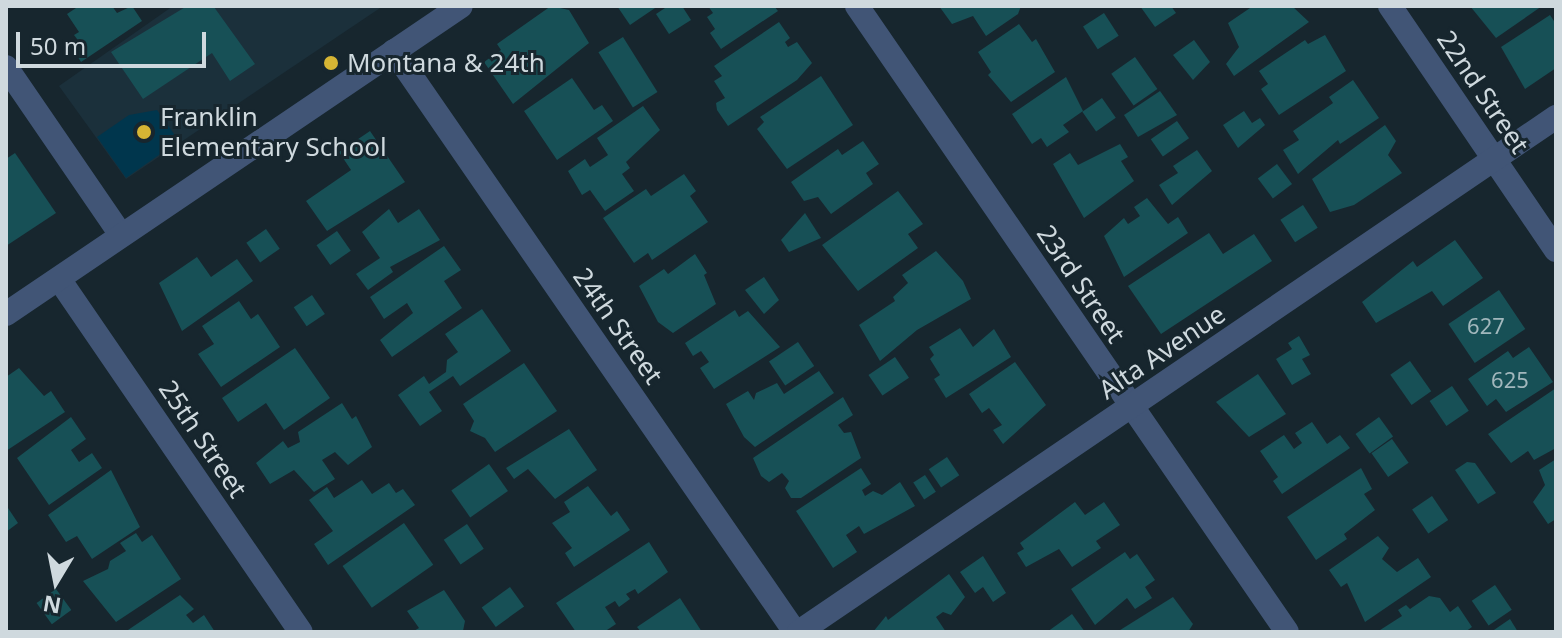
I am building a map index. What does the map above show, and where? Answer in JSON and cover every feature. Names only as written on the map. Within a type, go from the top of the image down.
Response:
[{"type":"street","points":[[6,314],[461,6]]},
{"type":"street","name":"23rd Street","points":[[857,6],[1287,632]]},
{"type":"street","name":"22nd Street","points":[[1390,6],[1556,250]]},
{"type":"street","name":"24th Street","points":[[394,51],[797,632]]},
{"type":"street","points":[[6,67],[121,235]]},
{"type":"street","name":"Alta Avenue","points":[[797,632],[1132,408],[1556,117]]},
{"type":"street","name":"25th Street","points":[[59,279],[301,632]]},
{"type":"shaded area","name":"Franklin Elementary School","points":[[173,6],[383,6],[126,179],[59,86]]},
{"type":"shaded area","points":[[157,110],[179,141],[126,178],[97,137],[129,115]]},
{"type":"building","points":[[79,6],[112,6],[117,13],[132,6],[142,21],[81,62],[72,48],[80,43],[74,35],[79,32],[67,14]]},
{"type":"building","points":[[187,6],[214,7],[255,64],[230,81],[212,53],[143,99],[111,52]]},
{"type":"building","points":[[551,6],[569,10],[589,43],[513,104],[484,62],[501,50],[497,44]]},
{"type":"building","points":[[617,6],[658,6],[630,25]]},
{"type":"building","points":[[668,6],[682,6],[691,20],[669,34],[656,14]]},
{"type":"building","points":[[708,6],[774,6],[778,11],[721,49],[710,33],[715,29],[707,17],[713,13]]},
{"type":"building","points":[[939,6],[1021,6],[1018,14],[986,36],[973,16],[952,24]]},
{"type":"building","points":[[1140,6],[1171,6],[1176,13],[1155,27]]},
{"type":"building","points":[[1253,6],[1292,6],[1309,22],[1234,76],[1226,64],[1239,47],[1228,23]]},
{"type":"building","points":[[1470,6],[1542,6],[1496,38]]},
{"type":"building","points":[[1104,13],[1119,36],[1098,49],[1083,27]]},
{"type":"building","points":[[1550,15],[1556,24],[1556,68],[1525,89],[1501,47]]},
{"type":"building","points":[[779,22],[790,38],[785,42],[788,47],[797,42],[812,63],[797,80],[728,126],[717,110],[716,103],[725,98],[714,81],[722,76],[714,66]]},
{"type":"building","points":[[1019,24],[1032,42],[1036,39],[1055,72],[1011,102],[988,75],[991,72],[978,52]]},
{"type":"building","points":[[1325,35],[1346,71],[1279,115],[1261,89],[1268,84],[1259,71],[1305,40],[1308,44]]},
{"type":"building","points":[[623,37],[657,92],[633,107],[598,52]]},
{"type":"building","points":[[1194,40],[1210,62],[1193,80],[1173,55]]},
{"type":"building","points":[[1135,57],[1157,89],[1134,106],[1111,74]]},
{"type":"building","points":[[821,76],[853,125],[787,169],[757,129],[764,122],[760,117]]},
{"type":"building","points":[[1066,77],[1083,111],[1063,125],[1069,132],[1047,147],[1041,138],[1032,144],[1012,114]]},
{"type":"building","points":[[572,78],[594,110],[602,105],[613,121],[557,160],[524,111]]},
{"type":"building","points":[[1353,80],[1379,118],[1340,144],[1338,140],[1298,174],[1283,150],[1299,140],[1293,131],[1333,103],[1329,97]]},
{"type":"building","points":[[1160,91],[1177,115],[1138,137],[1124,115]]},
{"type":"building","points":[[1102,98],[1116,118],[1096,131],[1082,112]]},
{"type":"building","points":[[643,106],[660,130],[626,162],[630,168],[622,174],[634,191],[605,211],[590,190],[582,195],[568,171],[585,159],[590,167],[608,155],[597,138]]},
{"type":"building","points":[[1244,111],[1252,123],[1260,118],[1265,125],[1238,148],[1223,125]]},
{"type":"building","points":[[1177,121],[1189,138],[1163,157],[1151,139]]},
{"type":"building","points":[[1385,125],[1396,141],[1388,155],[1402,173],[1354,205],[1330,212],[1312,179]]},
{"type":"building","points":[[370,131],[405,182],[327,231],[306,201],[351,170],[339,152]]},
{"type":"building","points":[[863,141],[879,164],[866,173],[873,184],[831,214],[818,197],[804,201],[791,182],[838,149],[842,155]]},
{"type":"building","points":[[1120,144],[1128,157],[1121,161],[1134,181],[1084,218],[1053,164],[1070,153],[1078,165]]},
{"type":"building","points":[[1197,150],[1212,171],[1172,205],[1159,185],[1178,173],[1173,166]]},
{"type":"building","points":[[15,153],[56,213],[6,246],[6,159]]},
{"type":"building","points":[[1277,164],[1292,184],[1273,198],[1258,178]]},
{"type":"building","points":[[684,174],[696,191],[690,196],[708,222],[652,260],[648,253],[634,263],[603,218],[646,189],[651,196]]},
{"type":"building","points":[[898,191],[923,224],[908,234],[918,248],[858,291],[822,245]]},
{"type":"building","points":[[1147,198],[1168,224],[1178,217],[1188,233],[1124,277],[1104,236],[1124,218],[1128,224],[1140,216],[1134,207]]},
{"type":"building","points":[[1303,205],[1318,228],[1295,242],[1280,220]]},
{"type":"building","points":[[389,209],[398,223],[419,209],[440,240],[390,267],[393,272],[368,290],[356,274],[380,258],[362,232]]},
{"type":"building","points":[[805,213],[821,238],[789,252],[781,240]]},
{"type":"building","points":[[266,229],[280,249],[260,262],[246,243]]},
{"type":"building","points":[[337,231],[351,251],[330,265],[317,245]]},
{"type":"building","points":[[1209,233],[1223,254],[1254,234],[1272,261],[1161,334],[1128,286]]},
{"type":"building","points":[[1455,240],[1483,278],[1443,306],[1432,291],[1376,323],[1362,302],[1413,261],[1417,267]]},
{"type":"building","points":[[444,246],[461,270],[444,281],[462,308],[392,357],[380,340],[413,313],[407,303],[384,319],[370,297]]},
{"type":"building","points":[[936,251],[963,281],[971,299],[917,330],[880,361],[859,325],[895,301],[893,297],[908,283],[902,275]]},
{"type":"building","points":[[695,254],[707,273],[704,275],[716,304],[673,333],[658,322],[639,286],[664,269],[668,274]]},
{"type":"building","points":[[197,257],[211,277],[237,259],[253,281],[182,331],[159,283]]},
{"type":"building","points":[[764,277],[779,300],[764,314],[745,290]]},
{"type":"building","points":[[1499,290],[1525,329],[1475,363],[1448,324]]},
{"type":"building","points":[[312,295],[325,314],[307,326],[294,307]]},
{"type":"building","points":[[239,301],[251,319],[258,314],[280,347],[221,387],[198,354],[214,344],[202,326]]},
{"type":"building","points":[[482,309],[511,351],[460,386],[453,376],[429,392],[442,411],[420,426],[398,395],[424,376],[429,384],[446,372],[447,360],[458,352],[445,334]]},
{"type":"building","points":[[735,310],[739,317],[748,311],[780,347],[714,389],[700,368],[709,362],[701,351],[693,356],[685,343]]},
{"type":"building","points":[[960,328],[973,347],[994,329],[1011,357],[946,398],[934,379],[940,375],[930,359],[934,355],[929,347]]},
{"type":"building","points":[[1299,336],[1310,355],[1302,359],[1311,374],[1292,385],[1276,359],[1292,349],[1288,343]]},
{"type":"building","points":[[798,342],[814,366],[785,386],[769,362]]},
{"type":"building","points":[[1529,347],[1553,382],[1506,412],[1496,399],[1487,406],[1468,379],[1508,351],[1513,358]]},
{"type":"building","points":[[295,348],[330,398],[284,430],[266,403],[238,422],[222,398]]},
{"type":"building","points":[[895,357],[909,378],[882,396],[868,375]]},
{"type":"building","points":[[1410,361],[1431,391],[1412,405],[1390,375]]},
{"type":"building","points":[[1015,362],[1046,405],[1003,444],[993,430],[1002,425],[989,408],[982,413],[969,394]]},
{"type":"building","points":[[524,363],[557,411],[495,452],[485,438],[470,431],[474,421],[463,404]]},
{"type":"building","points":[[19,368],[44,396],[51,391],[65,412],[6,451],[6,377]]},
{"type":"building","points":[[819,371],[834,393],[755,447],[744,437],[726,404],[748,391],[754,400],[756,393],[777,383],[784,394]]},
{"type":"building","points":[[1258,374],[1286,414],[1249,437],[1216,402]]},
{"type":"building","points":[[1452,386],[1469,411],[1446,426],[1430,401]]},
{"type":"building","points":[[1556,388],[1556,448],[1534,460],[1528,451],[1511,463],[1488,434]]},
{"type":"building","points":[[843,397],[853,415],[838,425],[844,433],[851,432],[861,458],[801,498],[791,498],[785,488],[789,481],[782,473],[769,482],[761,476],[753,458]]},
{"type":"building","points":[[342,403],[352,419],[356,416],[372,447],[348,465],[335,452],[322,460],[335,479],[314,492],[294,470],[270,484],[256,463],[283,441],[288,448],[300,442],[298,432]]},
{"type":"building","points":[[71,417],[86,439],[71,450],[79,462],[92,453],[102,468],[49,505],[17,458]]},
{"type":"building","points":[[1379,417],[1393,436],[1370,453],[1356,434]]},
{"type":"building","points":[[1312,422],[1327,444],[1340,435],[1350,448],[1282,494],[1273,481],[1278,477],[1260,451],[1284,435],[1294,449],[1302,443],[1295,433]]},
{"type":"building","points":[[569,429],[597,470],[555,499],[528,469],[514,479],[506,468]]},
{"type":"building","points":[[1392,439],[1409,463],[1388,477],[1372,453]]},
{"type":"building","points":[[947,457],[959,475],[941,488],[929,469]]},
{"type":"building","points":[[1556,459],[1556,519],[1548,524],[1533,502],[1545,485],[1539,470]]},
{"type":"building","points":[[1467,462],[1475,463],[1496,493],[1478,504],[1455,470]]},
{"type":"building","points":[[489,464],[508,491],[470,517],[451,490]]},
{"type":"building","points":[[861,468],[871,484],[862,490],[865,496],[873,491],[882,495],[900,482],[915,506],[864,534],[859,526],[846,535],[857,552],[833,568],[796,511]]},
{"type":"building","points":[[1361,468],[1372,489],[1364,494],[1375,510],[1344,534],[1347,539],[1316,560],[1287,517]]},
{"type":"building","points":[[111,470],[140,527],[92,559],[77,536],[66,542],[48,515]]},
{"type":"building","points":[[925,475],[936,492],[924,499],[913,483]]},
{"type":"building","points":[[362,480],[372,494],[389,483],[396,493],[403,489],[415,505],[328,565],[314,544],[333,531],[309,500],[327,487],[334,498]]},
{"type":"building","points":[[588,486],[611,516],[617,511],[630,530],[574,567],[565,553],[572,548],[552,523],[570,512],[564,502]]},
{"type":"building","points":[[1432,496],[1448,520],[1428,533],[1412,509]]},
{"type":"building","points":[[1075,502],[1085,515],[1104,502],[1120,525],[1096,541],[1101,548],[1072,567],[1059,549],[1026,567],[1017,553],[1024,549],[1020,543]]},
{"type":"building","points":[[6,505],[18,523],[6,532]]},
{"type":"building","points":[[404,523],[433,565],[372,608],[343,566]]},
{"type":"building","points":[[467,524],[484,549],[461,565],[444,540]]},
{"type":"building","points":[[136,533],[142,542],[152,535],[181,579],[116,622],[83,581],[108,569],[110,561],[126,551],[120,543]]},
{"type":"building","points":[[1378,536],[1389,548],[1382,559],[1397,572],[1418,558],[1431,577],[1365,622],[1347,583],[1341,587],[1329,570]]},
{"type":"building","points":[[649,542],[668,572],[638,594],[635,589],[626,594],[630,599],[619,607],[615,601],[605,607],[616,624],[604,632],[576,632],[556,603]]},
{"type":"building","points":[[1125,552],[1130,559],[1137,554],[1155,580],[1145,587],[1152,598],[1135,609],[1127,598],[1095,625],[1071,589]]},
{"type":"building","points":[[983,556],[1006,593],[993,602],[983,587],[975,593],[960,572]]},
{"type":"building","points":[[949,574],[965,597],[951,615],[943,612],[936,617],[946,632],[873,632],[886,616],[888,620]]},
{"type":"building","points":[[1495,585],[1512,610],[1489,626],[1472,601]]},
{"type":"building","points":[[510,587],[524,606],[496,627],[482,608]]},
{"type":"building","points":[[56,589],[71,610],[52,624],[37,603]]},
{"type":"building","points":[[444,590],[465,621],[463,631],[412,632],[419,628],[407,611]]},
{"type":"building","points":[[180,595],[194,609],[186,615],[193,623],[204,615],[215,632],[125,632]]},
{"type":"building","points":[[1429,596],[1440,598],[1450,612],[1458,606],[1472,627],[1465,632],[1377,632],[1402,616],[1398,610],[1406,605],[1410,609]]},
{"type":"building","points":[[1173,597],[1193,624],[1188,632],[1117,632]]},
{"type":"building","points":[[680,598],[702,632],[641,632],[637,627]]},
{"type":"building","points":[[1072,614],[1085,632],[1047,632]]},
{"type":"building","points":[[1510,619],[1518,632],[1491,632]]},
{"type":"place","name":"Montana & 24th","points":[[331,63]]},
{"type":"place","name":"Franklin Elementary School","points":[[144,132]]}]
